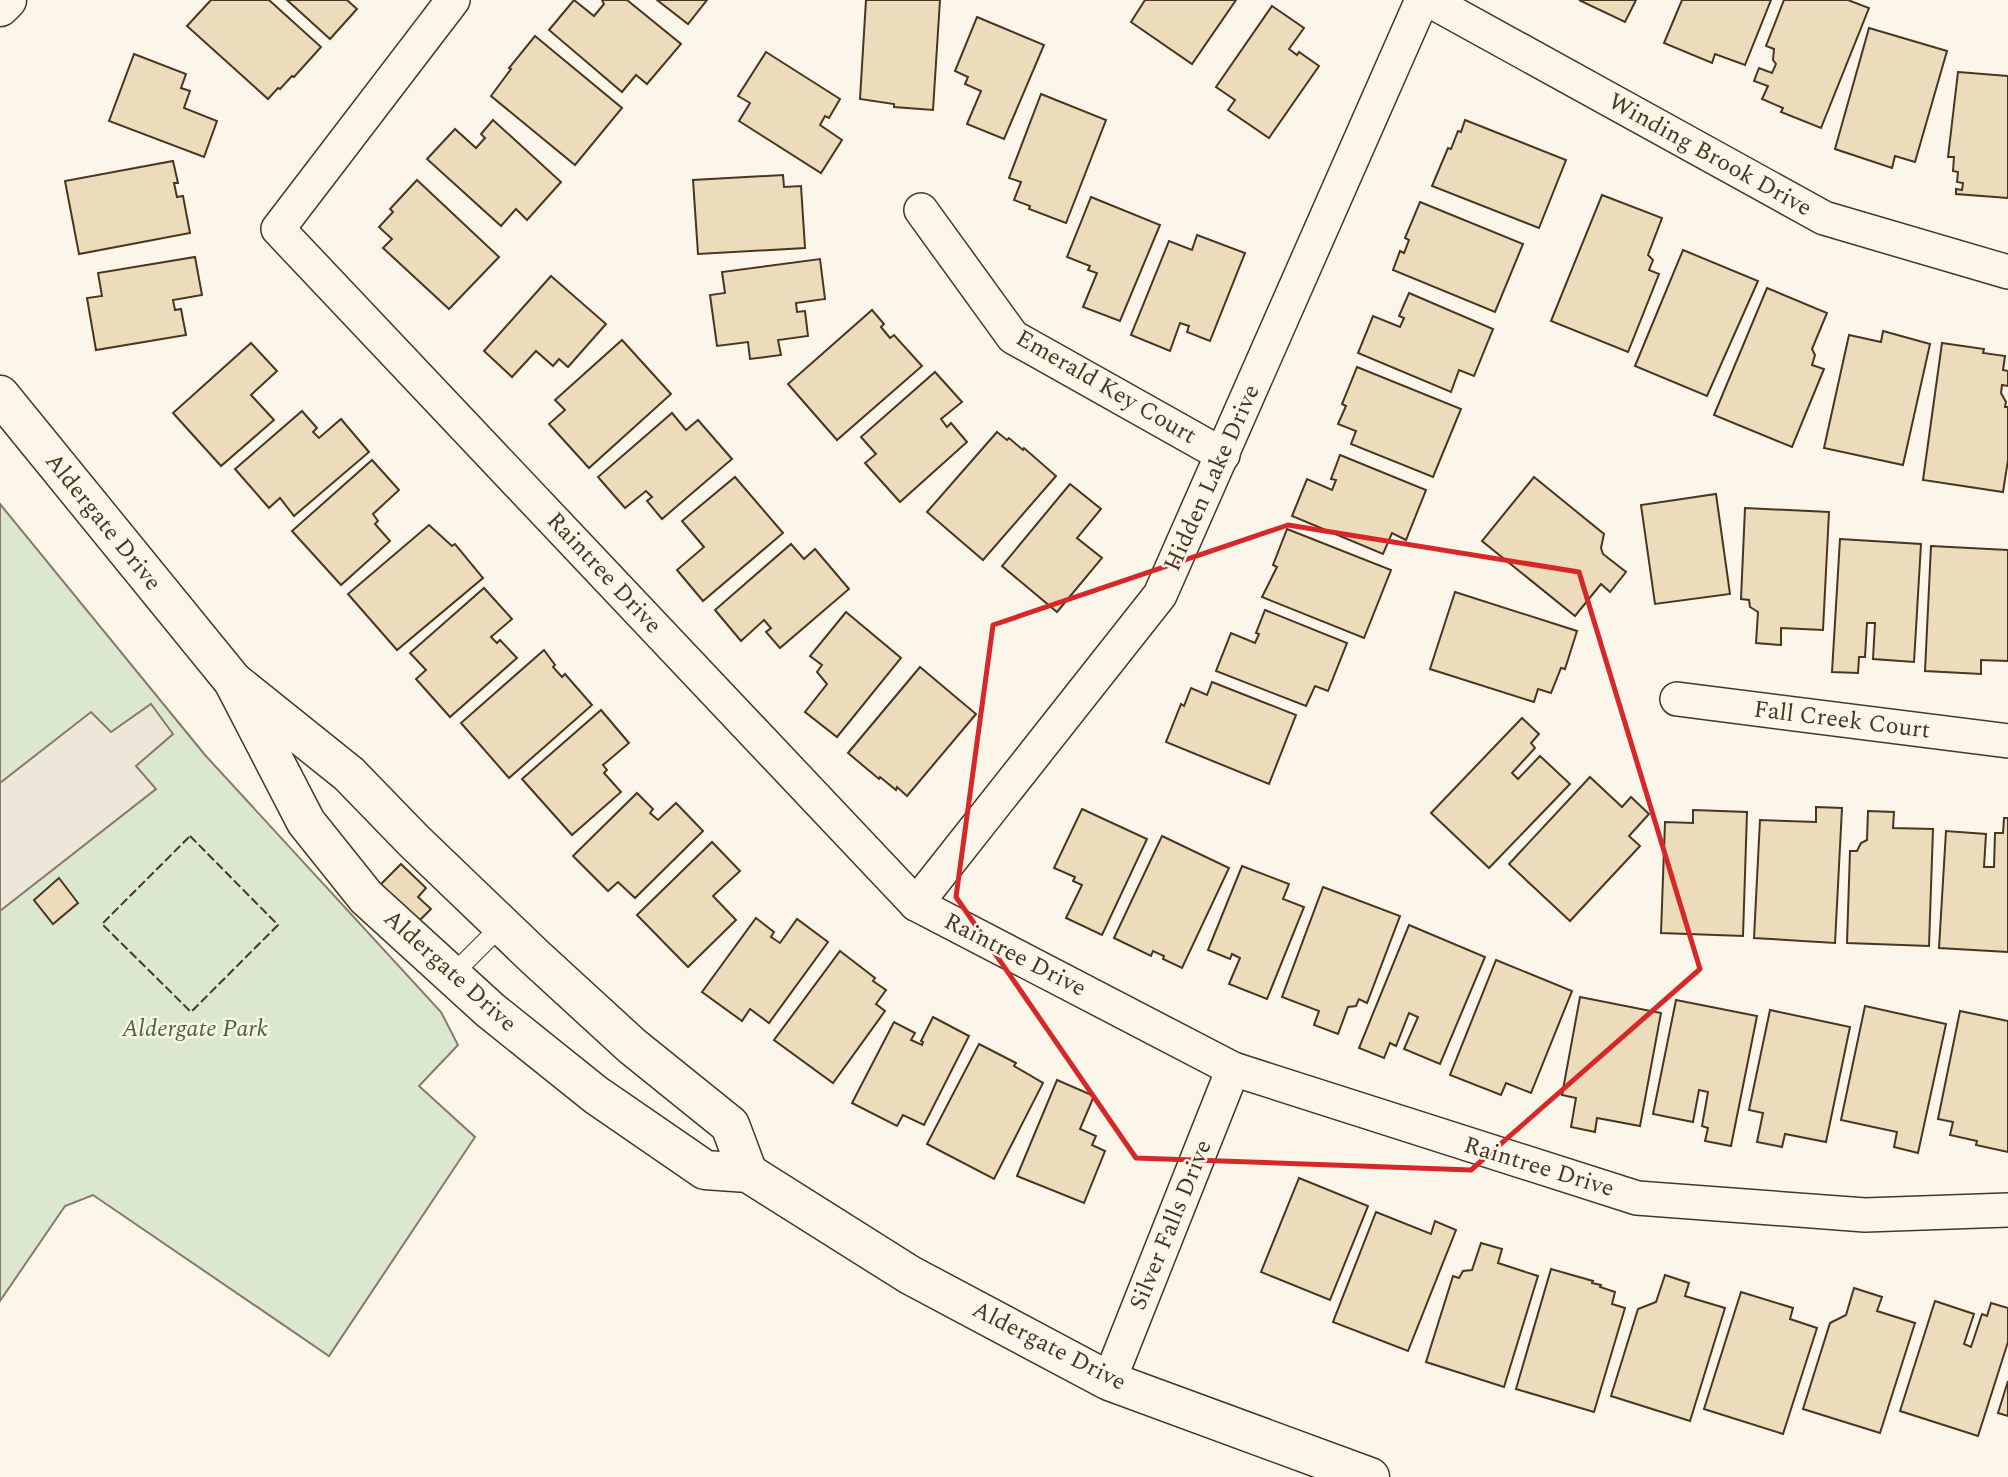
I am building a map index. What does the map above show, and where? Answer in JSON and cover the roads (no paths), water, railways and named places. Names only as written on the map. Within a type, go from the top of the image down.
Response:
[{"type":"street","points":[[0,6],[8,0]]},
{"type":"street","name":"Raintree Drive","points":[[453,0],[278,229],[916,904],[1233,1069],[1637,1198],[1865,1215],[2008,1210]]},
{"type":"street","name":"Hidden Lake Drive","points":[[916,904],[1160,595],[1422,0]]},
{"type":"street","name":"Winding Brook Drive","points":[[1429,0],[1824,218],[2008,272]]},
{"type":"street","name":"Emerald Key Court","points":[[921,210],[1013,337],[1223,455]]},
{"type":"street","name":"Aldergate Drive","points":[[0,395],[233,681],[306,822],[366,897],[490,1010],[596,1095],[705,1170],[748,1173],[911,1275],[1109,1381],[1370,1477]]},
{"type":"street","name":"Aldergate Drive","points":[[233,681],[349,774],[414,841],[632,1046],[730,1125],[748,1173]]},
{"type":"street","name":"Fall Creek Court","points":[[1677,699],[2008,741]]},
{"type":"street","name":"Silver Falls Drive","points":[[1109,1381],[1233,1069]]},
{"type":"lane","points":[[453,975],[502,925]]},
{"type":"park label","name":"Aldergate Park","points":[[195,1029]]}]
